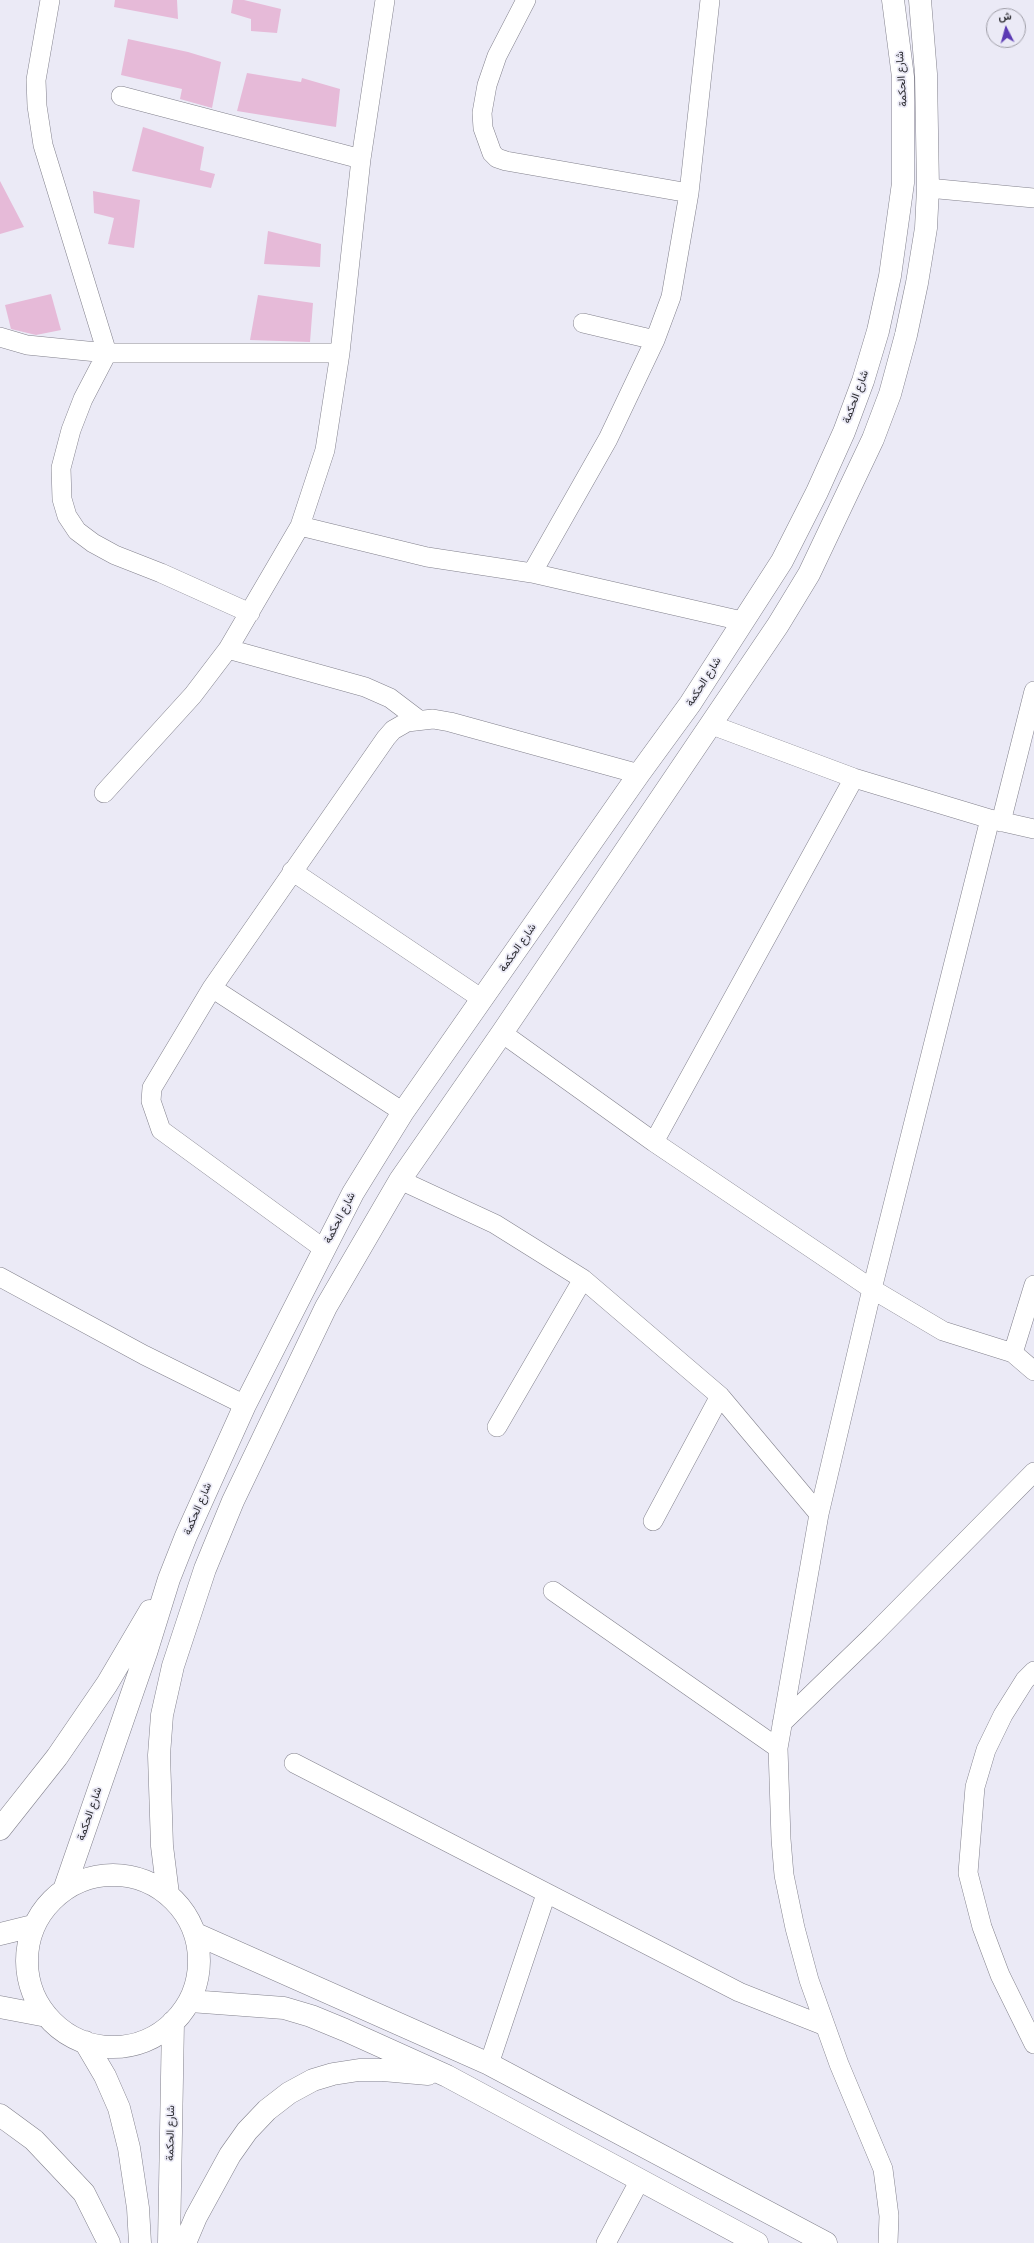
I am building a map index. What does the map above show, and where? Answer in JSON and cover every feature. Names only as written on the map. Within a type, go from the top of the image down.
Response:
[{"type":"street","points":[[50,0],[36,80],[36,106],[43,145],[107,353],[83,399],[71,430],[61,468],[62,499],[67,516],[77,531],[93,543],[115,555],[161,573],[250,613]]},
{"type":"street","points":[[104,793],[192,695],[228,649],[300,526],[325,450],[340,353],[361,159],[385,0]]},
{"type":"street","points":[[526,0],[497,56],[487,86],[482,113],[483,128],[492,153],[497,158],[506,161],[690,193]]},
{"type":"street","points":[[532,573],[608,439],[655,340],[671,297],[690,193],[710,0]]},
{"type":"street","name":"شارع الحكمة","points":[[64,1890],[146,1653],[169,1579],[200,1502],[245,1405],[353,1192],[403,1112],[638,774],[690,704],[782,561],[817,492],[844,432],[863,381],[878,331],[890,276],[903,183],[903,77],[893,0]]},
{"type":"street","name":"شارع الحكمة","points":[[168,1894],[162,1846],[159,1755],[162,1715],[173,1666],[205,1569],[266,1431],[326,1306],[400,1180],[502,1033],[668,787],[712,725],[809,574],[873,439],[890,394],[909,320],[926,228],[928,188],[926,74],[920,0]]},
{"type":"street","points":[[121,96],[361,159]]},
{"type":"street","points":[[928,188],[1034,198]]},
{"type":"street","points":[[583,323],[655,340]]},
{"type":"street","points":[[0,337],[27,344],[107,353],[340,353]]},
{"type":"street","points":[[300,526],[427,557],[532,573],[742,621]]},
{"type":"street","points":[[228,649],[365,687],[390,698],[419,720]]},
{"type":"street","points":[[888,2243],[889,2216],[883,2169],[825,2026],[809,1980],[795,1928],[784,1876],[778,1799],[778,1748],[819,1514],[872,1289],[995,821],[1034,691]]},
{"type":"street","points":[[324,1249],[161,1130],[152,1101],[152,1088],[212,988],[386,738],[400,725],[419,720],[433,719],[450,722],[638,774]]},
{"type":"street","points":[[712,725],[854,778],[995,821],[1034,829]]},
{"type":"street","points":[[654,1142],[854,778]]},
{"type":"street","points":[[292,871],[482,999]]},
{"type":"street","points":[[212,988],[403,1112]]},
{"type":"street","points":[[502,1033],[654,1142],[872,1289],[943,1331],[1013,1353],[1034,1371]]},
{"type":"street","points":[[400,1180],[495,1224],[583,1279],[720,1396],[819,1514]]},
{"type":"street","points":[[0,1278],[144,1355],[245,1405]]},
{"type":"street","points":[[497,1426],[583,1279]]},
{"type":"street","points":[[1013,1353],[1034,1285]]},
{"type":"street","points":[[653,1521],[720,1396]]},
{"type":"street","points":[[782,1723],[873,1635],[1034,1472]]},
{"type":"street","points":[[0,1829],[70,1739],[107,1684],[169,1579]]},
{"type":"street","points":[[553,1591],[778,1748]]},
{"type":"street","points":[[1034,1671],[1025,1680],[1003,1714],[986,1750],[975,1787],[968,1873],[982,1927],[1000,1975],[1034,2044]]},
{"type":"street","points":[[294,1763],[739,1992],[825,2026]]},
{"type":"street","points":[[109,1874],[140,1878],[168,1894],[189,1919],[196,1934],[199,1966],[197,1981],[190,2001],[173,2022],[154,2036],[132,2045],[100,2046],[85,2042],[64,2032],[46,2016],[37,2003],[27,1973],[28,1941],[41,1912],[64,1890],[93,1877],[109,1874]]},
{"type":"street","points":[[489,2064],[546,1894]]},
{"type":"street","points":[[0,1934],[34,1926]]},
{"type":"street","points":[[196,1934],[489,2064],[826,2243]]},
{"type":"street","points":[[190,2001],[284,2008],[304,2014],[447,2076],[757,2243]]},
{"type":"street","points":[[0,2007],[46,2016]]},
{"type":"street","name":"شارع الحكمة","points":[[169,2243],[173,2022]]},
{"type":"street","points":[[85,2042],[105,2076],[122,2121],[129,2148],[138,2208],[140,2243]]},
{"type":"street","points":[[185,2243],[196,2217],[230,2155],[252,2126],[267,2110],[290,2093],[313,2080],[333,2074],[359,2070],[383,2070],[447,2076]]},
{"type":"street","points":[[0,2115],[34,2140],[84,2193],[109,2243]]},
{"type":"street","points":[[606,2243],[640,2180]]},
{"type":"building","points":[[115,0],[177,0],[178,19],[114,7]]},
{"type":"building","points":[[233,0],[244,0],[281,9],[277,33],[251,31],[251,19],[231,13]]},
{"type":"building","points":[[128,39],[188,52],[221,62],[212,108],[180,99],[182,89],[121,75]]},
{"type":"building","points":[[247,73],[301,82],[302,78],[340,89],[336,127],[237,111]]},
{"type":"building","points":[[143,127],[204,147],[200,170],[215,174],[211,188],[132,171]]},
{"type":"building","points":[[0,181],[24,227],[0,234]]},
{"type":"building","points":[[93,191],[140,200],[134,248],[108,244],[114,218],[94,213]]},
{"type":"building","points":[[268,231],[321,244],[320,267],[264,264]]},
{"type":"building","points":[[51,294],[61,330],[36,335],[11,329],[5,305]]},
{"type":"building","points":[[258,295],[313,303],[310,342],[250,340]]}]
